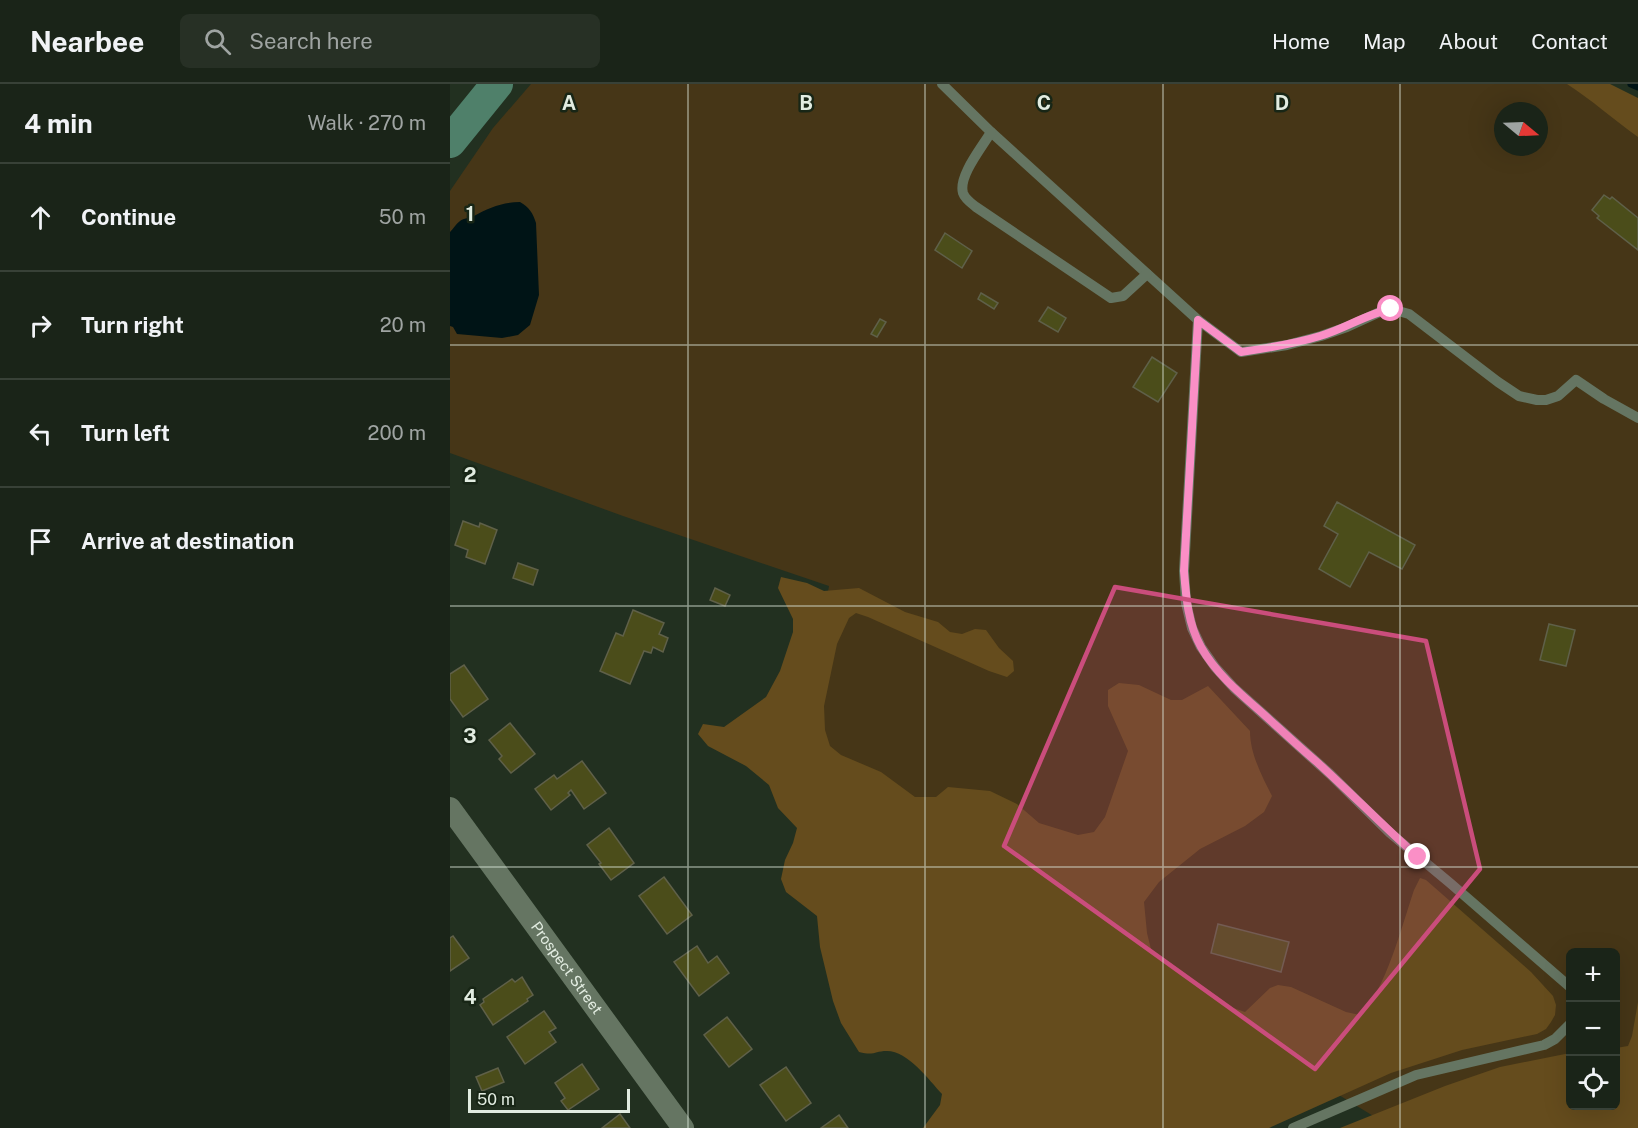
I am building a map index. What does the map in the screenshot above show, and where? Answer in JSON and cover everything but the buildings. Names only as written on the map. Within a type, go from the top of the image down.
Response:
[{"type":"street","points":[[450,142],[497,84]]},
{"type":"street","name":"Prospect Street","points":[[450,808],[683,1128]]},
{"type":"lane","points":[[942,84],[1198,320],[1241,352],[1287,345],[1321,336],[1391,309],[1408,314],[1519,396],[1546,400],[1558,396],[1576,380],[1638,418]]},
{"type":"lane","points":[[992,132],[966,173],[963,192],[967,199],[1107,296],[1115,298],[1124,296],[1147,274]]},
{"type":"lane","points":[[1198,320],[1184,571],[1186,603],[1192,628],[1201,647],[1234,688],[1330,774],[1390,833],[1566,984]]},
{"type":"lane","points":[[1293,1128],[1416,1075],[1544,1045],[1555,1040],[1566,1028]]},
{"type":"highlighted area","points":[[1115,587],[1426,641],[1480,869],[1315,1069],[1004,846]]},
{"type":"shaded area","points":[[531,84],[1605,84],[1638,99],[1638,1128],[1393,1128],[797,765],[829,586],[623,516],[450,453],[450,191],[493,128]]},
{"type":"shaded area","points":[[1567,84],[1610,84],[1638,98],[1638,137],[1585,97]]},
{"type":"shaded area","points":[[520,202],[534,216],[536,223],[539,295],[530,325],[518,335],[502,338],[457,334],[450,326],[450,232],[463,219],[496,206]]},
{"type":"shaded area","points":[[781,577],[807,583],[824,591],[859,588],[905,612],[938,622],[950,632],[962,634],[975,629],[986,630],[999,648],[1013,661],[1014,671],[1007,677],[868,617],[856,613],[849,618],[837,644],[824,706],[825,730],[830,746],[841,755],[881,772],[915,797],[936,797],[948,787],[990,791],[1017,804],[1039,823],[1078,835],[1094,832],[1105,817],[1128,751],[1108,706],[1108,690],[1119,683],[1139,685],[1171,700],[1182,700],[1208,686],[1250,731],[1254,756],[1272,796],[1264,812],[1245,826],[1200,849],[1159,882],[1144,902],[1151,949],[1222,1004],[1245,1012],[1270,988],[1278,985],[1291,987],[1346,1012],[1360,1015],[1378,990],[1420,878],[1426,880],[1531,972],[1553,996],[1556,1005],[1555,1015],[1551,1022],[1546,1029],[1537,1034],[1462,1050],[1391,1073],[1269,1128],[923,1128],[940,1105],[942,1094],[918,1067],[903,1056],[887,1051],[859,1052],[841,1023],[833,1001],[820,947],[817,916],[786,892],[781,879],[785,860],[797,828],[778,808],[769,785],[746,766],[708,746],[698,734],[703,724],[724,727],[766,697],[780,671],[793,632],[793,619],[778,588]]},
{"type":"shaded area","points":[[1638,1002],[1638,1128],[1340,1128],[1445,1086],[1500,1067],[1566,1054],[1566,1110],[1620,1110],[1620,1047],[1628,1046]]},
{"type":"waterway","points":[[1631,84],[1638,87]]},
{"type":"route","points":[[1391,309],[1321,336],[1287,345],[1241,352],[1198,320],[1184,571],[1186,603],[1192,628],[1201,647],[1215,667],[1234,688],[1418,857]]}]
